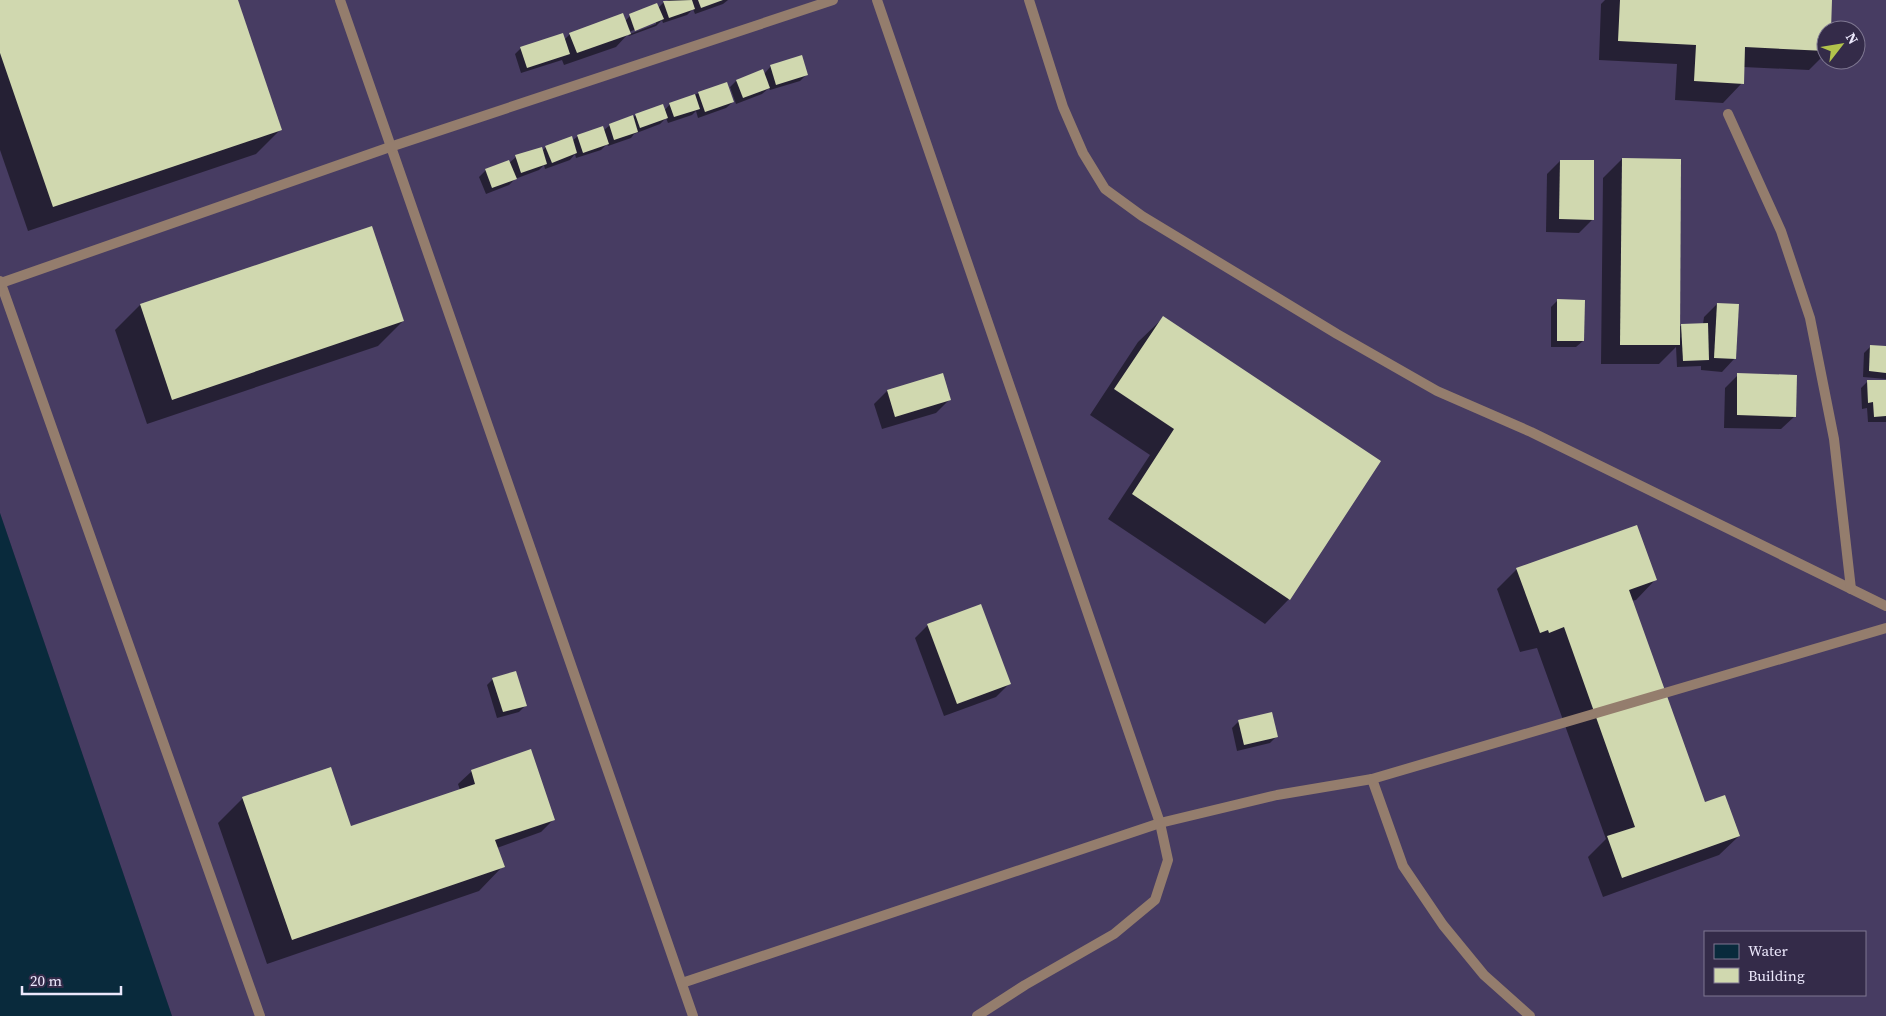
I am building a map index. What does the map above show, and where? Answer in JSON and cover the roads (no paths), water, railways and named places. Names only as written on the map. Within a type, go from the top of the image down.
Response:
[{"type":"lane","points":[[340,0],[692,1016]]},
{"type":"lane","points":[[260,1016],[0,282],[390,147],[834,0]]},
{"type":"lane","points":[[877,0],[1160,823],[1168,860],[1155,900],[1114,934],[1025,985],[977,1016]]},
{"type":"lane","points":[[1029,0],[1063,107],[1083,153],[1105,189],[1142,216],[1337,334],[1437,391],[1540,436],[1886,606]]},
{"type":"lane","points":[[1728,114],[1781,231],[1810,318],[1834,438],[1851,589]]},
{"type":"lane","points":[[682,983],[1160,823],[1277,795],[1372,778],[1886,628]]},
{"type":"lane","points":[[1372,778],[1403,866],[1444,925],[1484,975],[1530,1016]]},
{"type":"water","points":[[0,513],[172,1016],[0,1016]]}]
